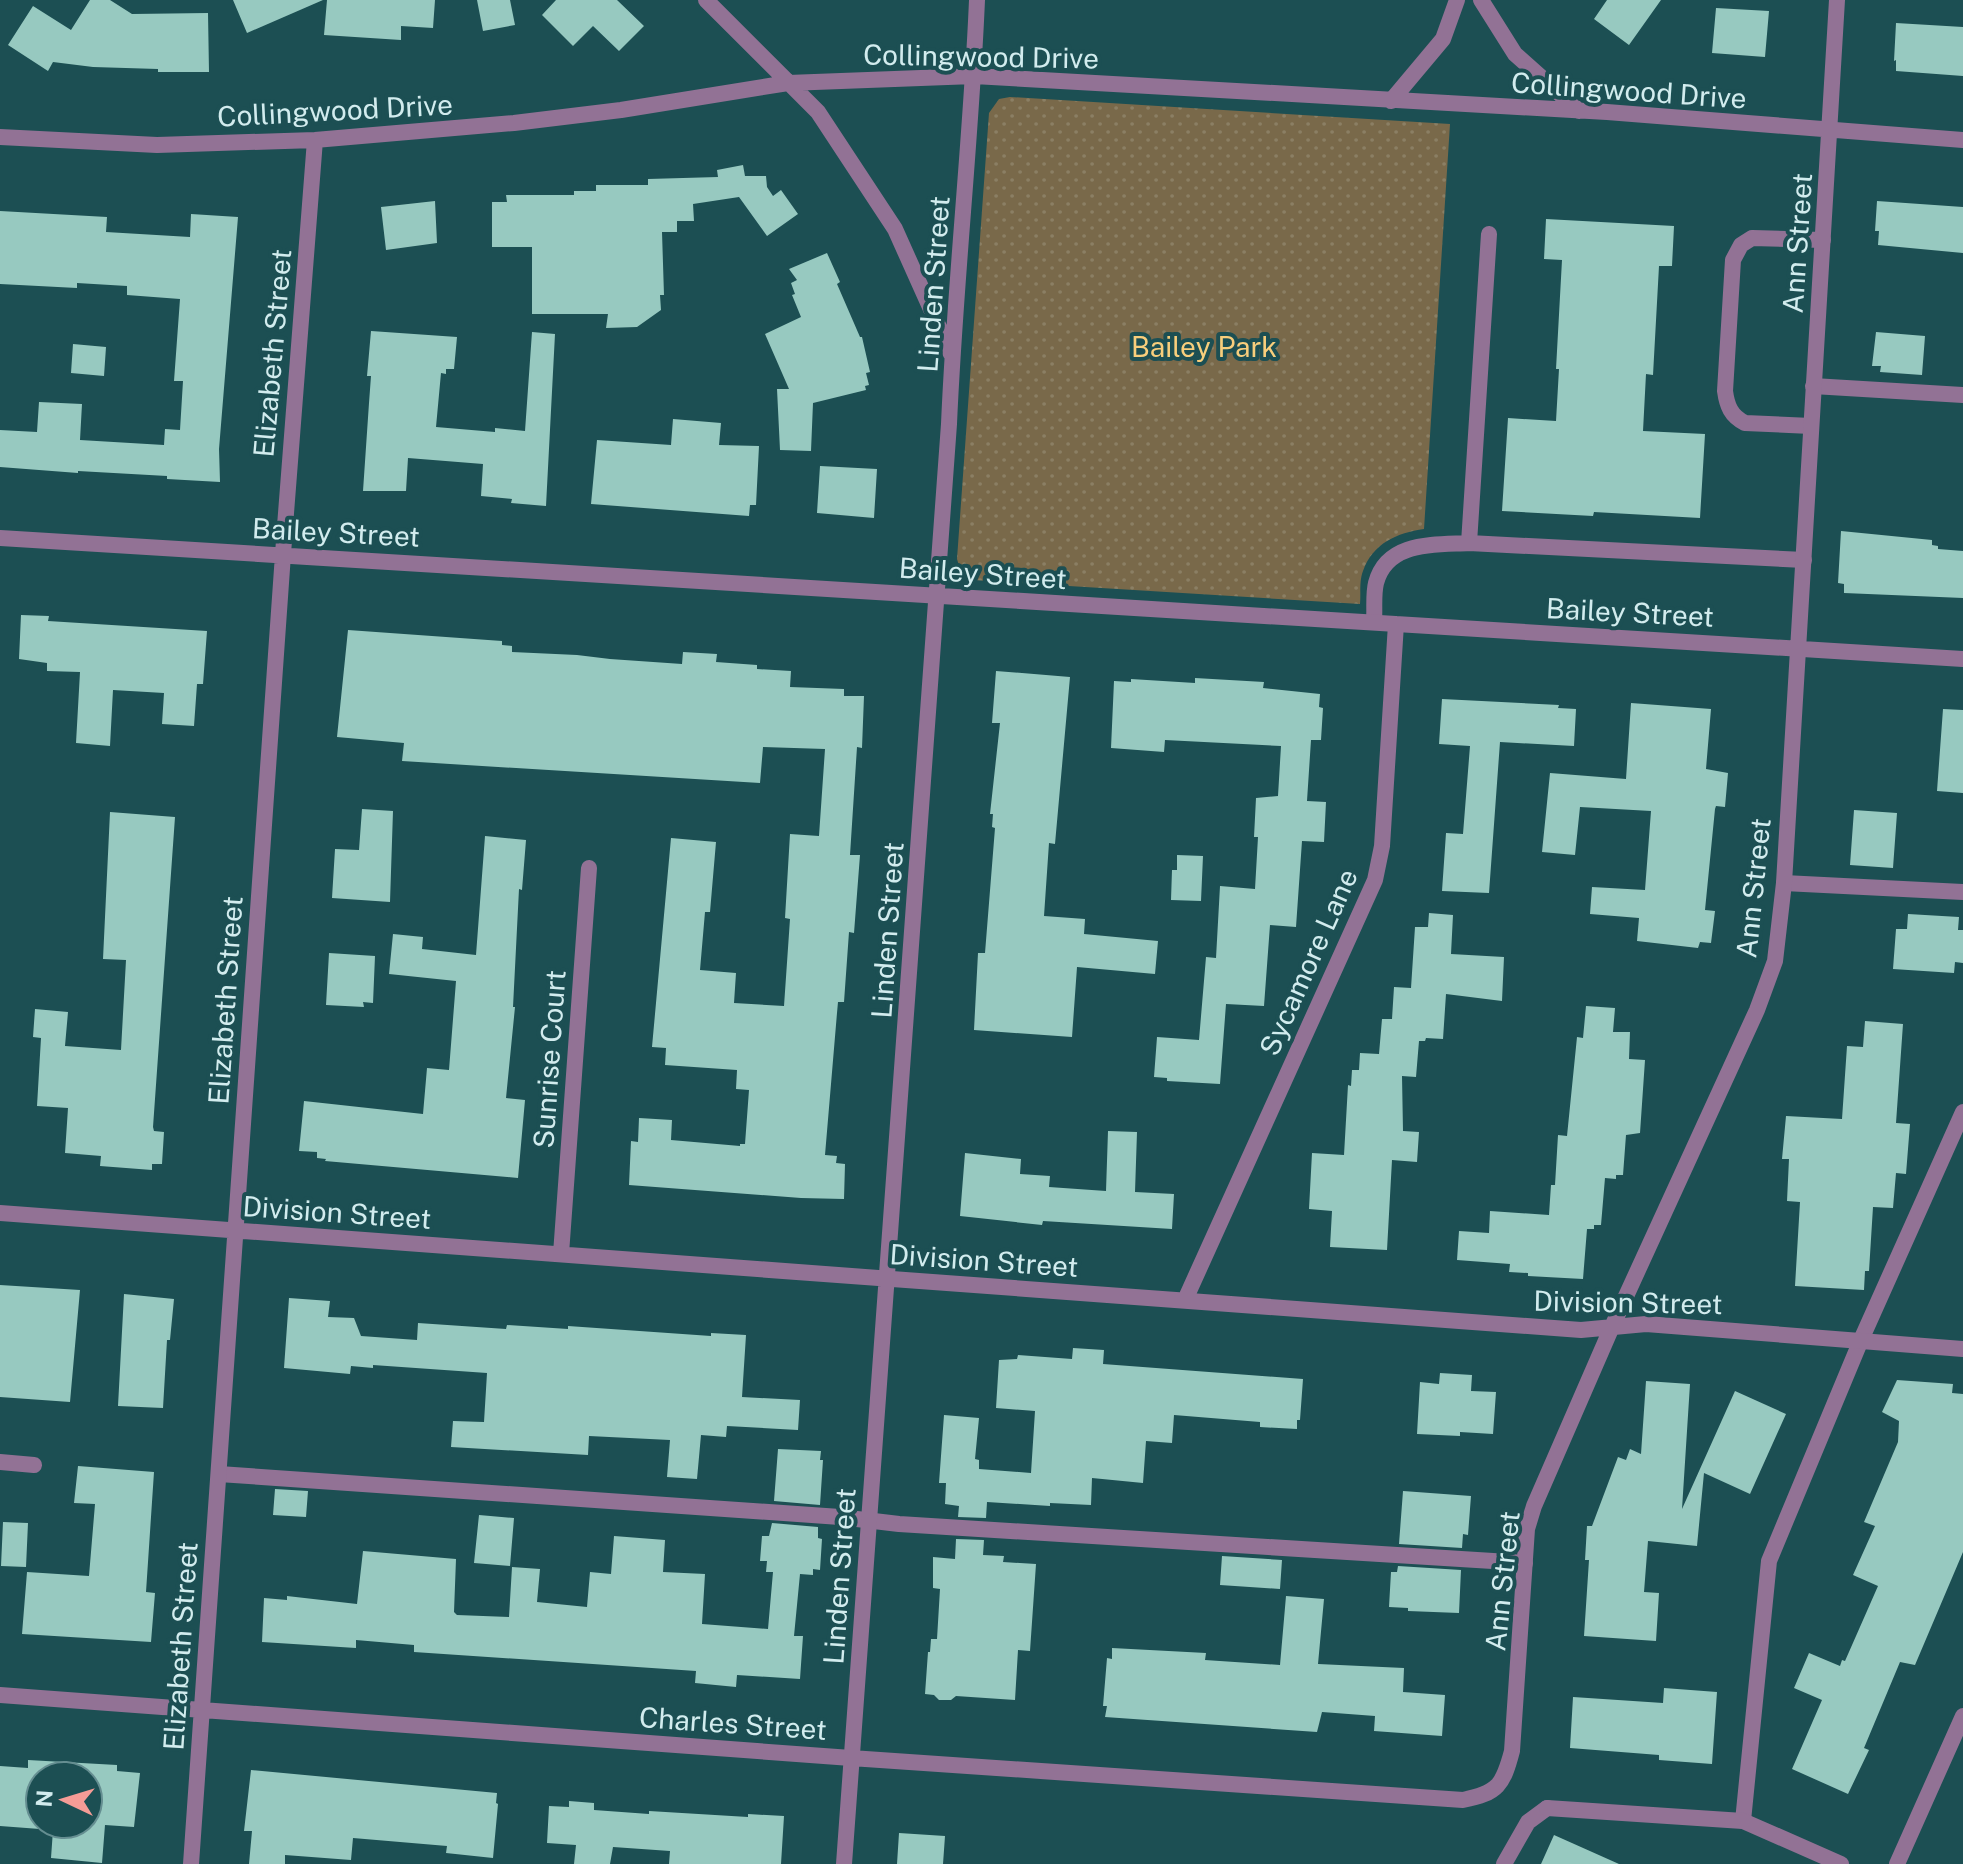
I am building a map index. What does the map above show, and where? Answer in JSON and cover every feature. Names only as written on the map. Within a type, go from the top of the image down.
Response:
[{"type":"street","points":[[706,0],[818,112],[895,229],[952,355]]},
{"type":"street","name":"Linden Street","points":[[844,1864],[889,1278],[977,0]]},
{"type":"street","points":[[1391,101],[1443,39],[1457,0]]},
{"type":"street","points":[[1481,0],[1515,54],[1579,111]]},
{"type":"street","name":"Ann Street","points":[[1463,1800],[1488,1795],[1505,1778],[1512,1751],[1527,1529],[1534,1506],[1757,1010],[1775,961],[1784,883],[1837,0]]},
{"type":"street","name":"Collingwood Drive","points":[[0,137],[157,145],[315,140],[575,116],[788,83],[974,76],[1579,111],[1963,140]]},
{"type":"street","name":"Elizabeth Street","points":[[191,1864],[315,140]]},
{"type":"street","points":[[1469,543],[1489,234]]},
{"type":"street","points":[[1811,426],[1745,423],[1737,419],[1727,406],[1725,391],[1733,260],[1741,245],[1752,238],[1823,240]]},
{"type":"street","points":[[1813,386],[1963,395]]},
{"type":"street","name":"Bailey Street","points":[[0,538],[1963,659]]},
{"type":"street","points":[[1374,622],[1376,583],[1392,556],[1414,547],[1469,543],[1804,560]]},
{"type":"street","name":"Sycamore Lane","points":[[1185,1300],[1375,880],[1382,846],[1396,624]]},
{"type":"street","name":"Sunrise Court","points":[[561,1254],[589,868]]},
{"type":"street","points":[[1784,883],[1963,892]]},
{"type":"street","points":[[1743,1821],[1769,1561],[1861,1340],[1963,1112]]},
{"type":"street","name":"Division Street","points":[[0,1213],[1581,1330],[1646,1324],[1963,1349]]},
{"type":"street","points":[[0,1462],[34,1465]]},
{"type":"street","points":[[219,1474],[869,1521],[1525,1563]]},
{"type":"street","name":"Charles Street","points":[[0,1695],[1463,1800]]},
{"type":"street","points":[[1897,1864],[1963,1716]]},
{"type":"street","points":[[1504,1864],[1528,1822],[1547,1808],[1743,1821],[1841,1864]]},
{"type":"green space","name":"Bailey Park","points":[[1010,97],[1450,124],[1424,529],[1395,537],[1373,553],[1362,575],[1360,604],[973,580],[961,572],[957,559],[989,113],[999,99]]},
{"type":"building","points":[[90,0],[110,0],[132,14],[208,13],[209,72],[158,72],[158,69],[53,62],[48,71],[8,45],[33,6],[71,30]]},
{"type":"building","points":[[233,0],[323,0],[247,33]]},
{"type":"building","points":[[327,0],[435,0],[433,28],[401,26],[401,40],[324,35]]},
{"type":"building","points":[[477,0],[510,0],[515,25],[483,31]]},
{"type":"building","points":[[556,0],[617,0],[644,26],[619,51],[593,26],[573,46],[542,15]]},
{"type":"building","points":[[1607,0],[1661,0],[1629,45],[1594,19]]},
{"type":"building","points":[[1716,8],[1769,11],[1765,57],[1712,53]]},
{"type":"building","points":[[1896,23],[1963,27],[1963,76],[1896,71]]},
{"type":"building","points":[[743,165],[745,176],[766,176],[767,187],[773,196],[781,190],[798,214],[767,236],[739,197],[693,204],[694,221],[677,221],[677,232],[662,232],[664,295],[660,295],[661,310],[637,327],[606,328],[608,314],[532,314],[532,247],[492,247],[492,202],[507,202],[506,195],[574,195],[574,191],[596,191],[596,185],[648,185],[648,179],[718,177],[717,170]]},
{"type":"building","points":[[435,201],[437,243],[386,250],[381,207]]},
{"type":"building","points":[[1877,201],[1963,207],[1963,253],[1878,245],[1879,231],[1875,231]]},
{"type":"building","points":[[0,211],[107,217],[106,232],[190,237],[191,214],[238,217],[219,449],[220,482],[0,467],[0,430],[37,432],[39,402],[82,404],[80,440],[164,445],[165,429],[180,430],[183,381],[174,381],[180,299],[127,295],[127,286],[77,283],[77,288],[0,284]]},
{"type":"building","points":[[1546,219],[1674,226],[1672,266],[1659,266],[1653,375],[1646,374],[1643,431],[1705,434],[1700,518],[1502,511],[1508,418],[1556,421],[1562,260],[1544,259]]},
{"type":"building","points":[[827,253],[840,282],[837,284],[862,337],[870,372],[866,373],[869,385],[865,386],[866,390],[813,403],[811,451],[780,450],[777,389],[789,389],[765,334],[801,317],[792,295],[795,294],[791,283],[797,280],[789,269]]},
{"type":"building","points":[[371,331],[457,337],[454,369],[446,369],[446,374],[441,373],[436,427],[495,432],[495,428],[525,431],[532,332],[555,334],[546,506],[481,496],[483,464],[408,458],[406,491],[363,491]]},
{"type":"building","points":[[1876,332],[1925,336],[1922,375],[1880,372],[1881,366],[1872,366]]},
{"type":"building","points":[[73,344],[106,347],[104,376],[71,373]]},
{"type":"building","points":[[673,419],[721,423],[719,445],[759,446],[756,505],[750,505],[749,516],[591,504],[597,440],[671,445]]},
{"type":"building","points":[[820,466],[877,469],[874,518],[817,513]]},
{"type":"building","points":[[1841,531],[1932,540],[1932,545],[1938,546],[1938,549],[1963,551],[1963,598],[1844,593],[1844,584],[1838,583]]},
{"type":"building","points":[[21,615],[49,616],[48,621],[207,631],[203,684],[197,684],[194,726],[162,724],[164,693],[113,690],[110,746],[76,743],[80,672],[47,671],[47,663],[19,659]]},
{"type":"building","points":[[348,630],[502,641],[502,645],[512,646],[512,652],[682,664],[683,652],[717,654],[716,662],[791,671],[790,687],[844,689],[844,696],[864,696],[862,748],[857,747],[850,855],[860,855],[854,933],[849,932],[844,1002],[838,1002],[825,1155],[837,1156],[836,1163],[845,1164],[844,1199],[629,1185],[631,1141],[638,1142],[639,1118],[672,1120],[671,1140],[745,1144],[749,1090],[736,1089],[737,1070],[665,1065],[666,1048],[652,1047],[671,838],[716,842],[710,912],[705,912],[700,970],[736,973],[734,1003],[784,1006],[790,919],[785,918],[790,834],[819,836],[825,749],[763,747],[760,783],[402,761],[404,743],[337,737]]},
{"type":"building","points":[[996,671],[1070,677],[1055,844],[1049,843],[1044,916],[1085,919],[1084,934],[1158,941],[1155,974],[1077,967],[1072,1037],[974,1030],[978,953],[985,953],[995,828],[992,827],[993,814],[990,814],[1000,723],[992,723]]},
{"type":"building","points":[[1195,678],[1264,682],[1263,688],[1320,694],[1319,707],[1323,708],[1321,740],[1311,740],[1307,801],[1326,802],[1324,842],[1302,841],[1296,927],[1270,925],[1264,1006],[1226,1004],[1220,1084],[1167,1081],[1167,1078],[1154,1077],[1157,1037],[1199,1040],[1206,957],[1216,958],[1220,886],[1255,889],[1258,837],[1254,837],[1256,798],[1278,796],[1281,746],[1165,740],[1164,752],[1111,748],[1114,681],[1131,682],[1131,679],[1195,683]]},
{"type":"building","points":[[1442,699],[1559,705],[1558,708],[1576,709],[1574,746],[1500,742],[1489,893],[1442,891],[1446,833],[1463,834],[1470,746],[1439,744]]},
{"type":"building","points":[[1631,703],[1711,709],[1706,769],[1728,773],[1725,807],[1716,806],[1715,809],[1705,910],[1715,911],[1711,943],[1700,942],[1698,948],[1637,941],[1639,918],[1590,914],[1592,887],[1645,890],[1651,811],[1580,807],[1575,855],[1542,852],[1550,773],[1626,779]]},
{"type":"building","points":[[1943,709],[1963,710],[1963,793],[1937,791]]},
{"type":"building","points":[[362,809],[393,811],[390,902],[332,898],[335,849],[359,850]]},
{"type":"building","points":[[1854,810],[1897,813],[1893,868],[1850,865]]},
{"type":"building","points":[[110,812],[175,817],[153,1127],[154,1131],[164,1132],[162,1164],[152,1164],[152,1170],[100,1166],[101,1156],[65,1153],[68,1108],[37,1106],[41,1038],[33,1037],[35,1009],[68,1012],[65,1046],[121,1050],[126,960],[103,959]]},
{"type":"building","points":[[485,836],[526,840],[522,890],[519,889],[515,1007],[506,1098],[525,1100],[518,1178],[325,1161],[317,1158],[317,1152],[299,1151],[304,1101],[423,1114],[427,1068],[449,1070],[456,981],[389,974],[393,934],[423,937],[422,949],[476,955]]},
{"type":"building","points":[[1177,855],[1203,856],[1201,901],[1171,900],[1172,870],[1177,870]]},
{"type":"building","points":[[1429,913],[1453,915],[1451,954],[1504,957],[1502,1001],[1446,994],[1443,1039],[1426,1038],[1419,1041],[1416,1077],[1402,1076],[1403,1131],[1419,1132],[1417,1162],[1392,1160],[1387,1250],[1330,1247],[1332,1211],[1309,1209],[1312,1153],[1344,1155],[1348,1085],[1351,1086],[1352,1070],[1359,1070],[1360,1053],[1379,1054],[1382,1019],[1392,1019],[1394,987],[1411,988],[1415,927],[1428,927]]},
{"type":"building","points":[[1908,914],[1959,917],[1958,930],[1963,930],[1963,963],[1955,962],[1954,973],[1893,969],[1896,929],[1907,929]]},
{"type":"building","points":[[329,953],[375,956],[373,1003],[363,1002],[364,1007],[326,1005]]},
{"type":"building","points":[[1586,1006],[1615,1008],[1613,1032],[1630,1032],[1629,1059],[1645,1060],[1640,1133],[1626,1135],[1623,1175],[1616,1175],[1616,1179],[1605,1178],[1601,1225],[1587,1229],[1583,1279],[1528,1276],[1528,1273],[1509,1272],[1510,1264],[1457,1260],[1459,1231],[1489,1233],[1490,1211],[1549,1215],[1551,1185],[1555,1185],[1558,1135],[1567,1136],[1577,1037],[1583,1038]]},
{"type":"building","points":[[1865,1021],[1903,1024],[1896,1123],[1910,1124],[1906,1174],[1896,1173],[1893,1208],[1873,1207],[1869,1271],[1865,1271],[1864,1290],[1795,1286],[1800,1202],[1787,1201],[1789,1159],[1782,1159],[1786,1116],[1842,1119],[1847,1046],[1863,1047]]},
{"type":"building","points":[[1108,1131],[1137,1132],[1135,1192],[1174,1194],[1172,1229],[1043,1221],[1042,1225],[960,1216],[965,1153],[1021,1159],[1020,1174],[1050,1176],[1049,1187],[1106,1191]]},
{"type":"building","points":[[0,1285],[80,1290],[70,1402],[0,1397]]},
{"type":"building","points":[[124,1294],[174,1299],[170,1340],[167,1340],[163,1408],[118,1406]]},
{"type":"building","points":[[289,1298],[330,1301],[328,1317],[354,1318],[361,1336],[417,1340],[418,1323],[506,1329],[507,1325],[568,1329],[568,1326],[711,1336],[711,1333],[746,1335],[742,1397],[800,1400],[798,1430],[727,1426],[726,1437],[701,1435],[697,1479],[667,1477],[670,1440],[589,1436],[588,1455],[451,1447],[453,1421],[484,1422],[487,1373],[373,1365],[373,1368],[351,1366],[350,1374],[284,1368]]},
{"type":"building","points":[[1073,1348],[1104,1350],[1103,1364],[1303,1379],[1297,1429],[1260,1427],[1260,1422],[1174,1415],[1172,1443],[1146,1441],[1143,1483],[1092,1478],[1091,1505],[987,1502],[986,1518],[958,1517],[959,1506],[945,1504],[946,1483],[939,1483],[944,1415],[979,1418],[975,1459],[979,1460],[979,1469],[1031,1473],[1035,1411],[996,1408],[999,1360],[1017,1359],[1018,1355],[1072,1359]]},
{"type":"building","points":[[1440,1373],[1472,1375],[1471,1391],[1496,1392],[1493,1434],[1417,1434],[1420,1382],[1439,1384]]},
{"type":"building","points":[[1897,1380],[1953,1384],[1952,1393],[1963,1394],[1963,1552],[1915,1665],[1900,1662],[1864,1748],[1869,1750],[1848,1794],[1792,1769],[1822,1700],[1794,1688],[1809,1653],[1840,1666],[1842,1660],[1845,1661],[1878,1586],[1853,1575],[1875,1526],[1864,1522],[1898,1442],[1899,1421],[1882,1412]]},
{"type":"building","points":[[1646,1381],[1690,1384],[1682,1509],[1735,1391],[1786,1414],[1750,1494],[1704,1473],[1697,1546],[1648,1541],[1644,1592],[1659,1593],[1656,1641],[1584,1636],[1589,1560],[1585,1560],[1587,1526],[1592,1526],[1618,1457],[1626,1460],[1630,1449],[1641,1454]]},
{"type":"building","points":[[778,1449],[821,1451],[820,1505],[774,1501]]},
{"type":"building","points":[[78,1466],[154,1472],[146,1592],[155,1593],[151,1642],[22,1634],[27,1572],[89,1576],[95,1504],[74,1503]]},
{"type":"building","points":[[275,1489],[308,1491],[306,1517],[273,1515]]},
{"type":"building","points":[[1403,1491],[1471,1496],[1468,1535],[1463,1534],[1462,1548],[1399,1544]]},
{"type":"building","points":[[479,1515],[514,1518],[510,1566],[474,1563]]},
{"type":"building","points":[[3,1522],[28,1523],[26,1567],[1,1566]]},
{"type":"building","points":[[772,1523],[818,1527],[818,1538],[822,1539],[820,1570],[813,1569],[813,1575],[800,1574],[794,1636],[803,1636],[800,1679],[737,1675],[736,1687],[695,1683],[696,1671],[414,1652],[414,1645],[356,1640],[356,1648],[262,1642],[264,1598],[287,1600],[287,1596],[357,1604],[363,1551],[456,1559],[454,1612],[457,1615],[509,1617],[512,1567],[540,1569],[537,1602],[587,1607],[590,1572],[611,1574],[614,1536],[665,1540],[663,1572],[705,1574],[702,1624],[768,1629],[773,1572],[766,1572],[767,1561],[760,1561],[762,1536],[769,1536]]},
{"type":"building","points":[[956,1539],[984,1540],[983,1555],[1004,1556],[1003,1562],[1036,1564],[1030,1651],[1018,1650],[1015,1700],[956,1696],[951,1700],[939,1700],[934,1695],[925,1694],[928,1652],[931,1639],[937,1639],[940,1589],[933,1588],[933,1557],[955,1559]]},
{"type":"building","points":[[1222,1556],[1282,1560],[1280,1589],[1220,1585]]},
{"type":"building","points":[[1398,1566],[1461,1570],[1459,1613],[1389,1607],[1391,1572],[1397,1572]]},
{"type":"building","points":[[1286,1596],[1324,1599],[1318,1664],[1404,1668],[1403,1692],[1445,1695],[1442,1736],[1374,1731],[1375,1716],[1322,1712],[1317,1732],[1105,1717],[1107,1658],[1112,1659],[1112,1648],[1206,1653],[1205,1660],[1280,1665]]},
{"type":"building","points":[[1664,1688],[1717,1692],[1712,1764],[1659,1760],[1659,1755],[1570,1748],[1573,1697],[1663,1703]]},
{"type":"building","points":[[104,1764],[117,1765],[117,1771],[140,1773],[134,1827],[105,1825],[104,1838]]},
{"type":"building","points":[[0,1766],[24,1768],[24,1828],[0,1826]]},
{"type":"building","points":[[251,1770],[497,1793],[493,1858],[446,1853],[447,1846],[353,1838],[351,1860],[285,1855],[285,1864],[249,1864],[252,1831],[244,1831]]},
{"type":"building","points":[[569,1801],[594,1803],[594,1810],[649,1814],[649,1811],[784,1816],[781,1864],[669,1864],[670,1851],[613,1847],[610,1864],[574,1864],[576,1845],[547,1843],[549,1806],[569,1807]]},
{"type":"building","points":[[899,1833],[945,1836],[943,1864],[897,1864]]},
{"type":"building","points":[[1554,1835],[1619,1864],[1541,1864]]},
{"type":"building","points":[[52,1840],[104,1840],[102,1863],[51,1858]]}]
